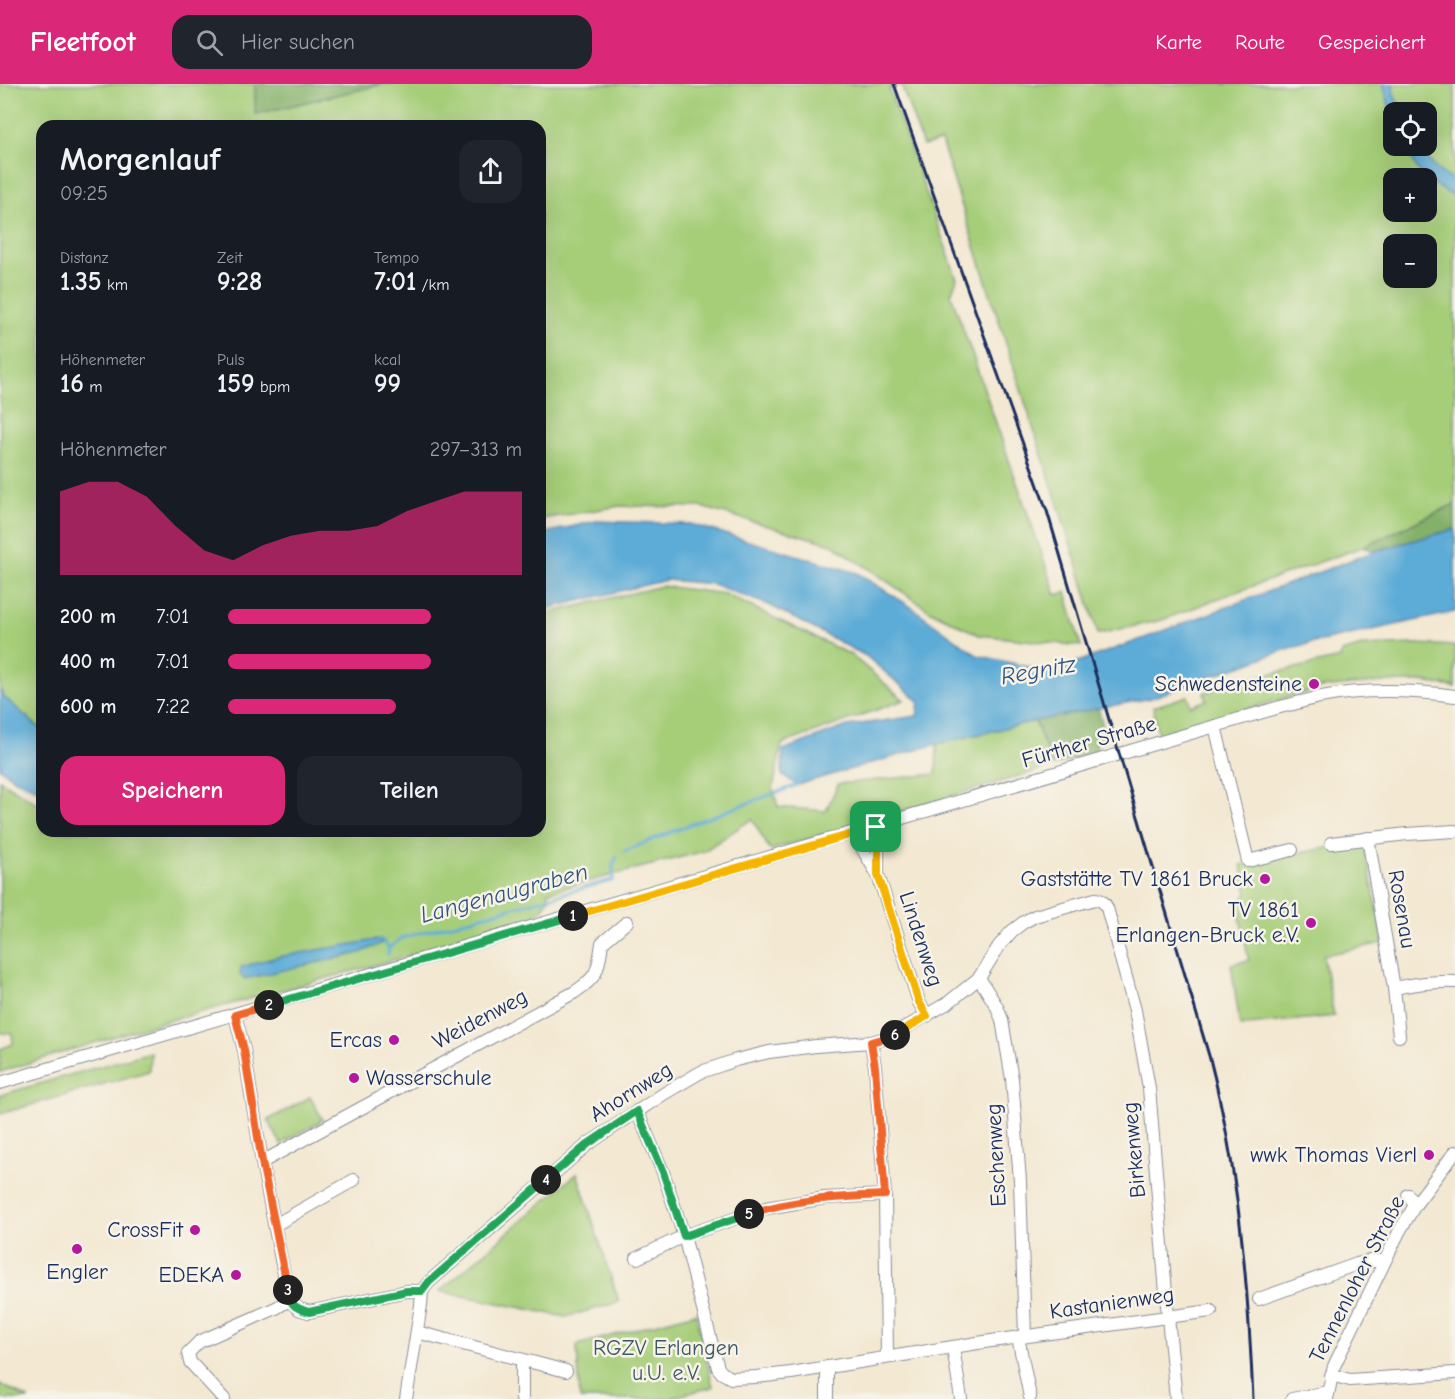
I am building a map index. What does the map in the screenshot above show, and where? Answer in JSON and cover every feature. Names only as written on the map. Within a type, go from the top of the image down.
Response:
[{"type":"street","name":"Fürther Straße","points":[[0,1083],[1280,707],[1323,697],[1359,692],[1422,692],[1455,696]]},
{"type":"street","points":[[1215,726],[1248,861],[1292,850]]},
{"type":"street","name":"Lindenweg","points":[[876,827],[878,875]]},
{"type":"street","points":[[1331,843],[1455,831]]},
{"type":"street","name":"Lindenweg","points":[[856,833],[859,843],[878,875],[919,1002],[927,1016]]},
{"type":"street","name":"Rosenau","points":[[1368,838],[1394,988],[1399,1036]]},
{"type":"street","name":"Ahornweg","points":[[422,1291],[429,1282],[588,1144],[701,1072],[735,1060],[769,1052],[871,1042],[890,1037],[949,1002],[979,978],[999,946],[1012,931],[1024,922],[1035,916],[1088,900],[1100,899],[1104,902]]},
{"type":"street","name":"Birkenweg","points":[[1104,902],[1125,971],[1144,1053],[1153,1122],[1176,1399]]},
{"type":"street","name":"Weidenweg","points":[[262,1162],[575,992],[589,982],[597,971],[602,943],[627,922]]},
{"type":"street","name":"Eschenweg","points":[[979,978],[998,1007],[1012,1079],[1020,1181],[1021,1337]]},
{"type":"street","points":[[1394,988],[1441,981],[1455,982]]},
{"type":"street","points":[[235,1015],[244,1050],[262,1162],[289,1300],[299,1309],[309,1312],[407,1291],[422,1291],[406,1399]]},
{"type":"street","points":[[871,1042],[885,1195],[887,1356]]},
{"type":"street","points":[[637,1111],[663,1172],[684,1236]]},
{"type":"street","name":"Tennenloher Straße","points":[[1327,1396],[1334,1365],[1412,1200],[1455,1152]]},
{"type":"street","points":[[275,1225],[354,1180]]},
{"type":"street","points":[[637,1258],[684,1236],[766,1208],[825,1198],[885,1195]]},
{"type":"street","name":"Kastanienweg","points":[[684,1236],[718,1368],[731,1378],[756,1377],[887,1356],[1211,1311]]},
{"type":"street","points":[[1258,1299],[1357,1264],[1384,1261]]},
{"type":"street","points":[[224,1399],[190,1362],[188,1353],[199,1342],[289,1300]]},
{"type":"street","points":[[417,1332],[566,1371]]},
{"type":"street","points":[[1021,1337],[1030,1397]]},
{"type":"street","points":[[953,1347],[961,1399]]},
{"type":"street","points":[[522,1360],[522,1399]]},
{"type":"street","points":[[827,1367],[827,1399]]},
{"type":"street","points":[[1330,1375],[1350,1380],[1455,1373]]},
{"type":"street","points":[[1292,1399],[1327,1396]]},
{"type":"green space","points":[[0,84],[255,84],[256,114],[383,84],[901,84],[889,89],[957,279],[951,294],[1056,595],[1066,592],[1081,646],[979,635],[931,611],[832,544],[701,507],[620,506],[546,518],[546,120],[36,120],[36,725],[4,697],[0,689]]},
{"type":"green space","points":[[255,84],[383,84],[255,114]]},
{"type":"green space","points":[[901,84],[1455,84],[1455,504],[1362,547],[1162,620],[1098,634],[941,141],[923,146]]},
{"type":"green space","points":[[1455,504],[1455,529],[1375,551],[1362,547]]},
{"type":"green space","points":[[662,586],[725,594],[851,655],[904,700],[782,744],[773,788],[778,807],[826,811],[838,784],[936,774],[937,744],[1035,721],[1053,766],[770,850],[752,819],[704,851],[548,892],[550,898],[541,911],[529,920],[412,955],[145,1027],[0,1072],[0,1049],[13,1044],[12,1034],[0,1031],[0,780],[36,803],[36,837],[546,837],[546,614]]},
{"type":"green space","points":[[1416,644],[1455,646],[1455,687],[1423,682],[1384,682],[1321,688],[1158,734],[1153,707],[1188,696],[1191,706],[1207,700],[1204,693],[1230,683],[1340,658],[1341,652],[1362,646]]},
{"type":"green space","points":[[1098,708],[1107,739],[1096,743],[1098,751],[1053,766],[1035,721]]},
{"type":"green space","name":"TV 1861 Erlangen-Bruck e.V.","points":[[1356,843],[1365,848],[1384,943],[1323,955],[1334,1016],[1240,1026],[1231,964],[1249,960],[1237,903],[1241,902],[1247,893],[1241,865]]},
{"type":"green space","points":[[150,1052],[149,1071],[0,1114],[0,1095]]},
{"type":"green space","points":[[310,1097],[323,1120],[281,1144],[268,1120]]},
{"type":"green space","points":[[577,1173],[619,1302],[566,1317],[440,1291]]},
{"type":"green space","name":"RGZV Erlangen u.U. e.V.","points":[[696,1313],[713,1387],[674,1397],[674,1399],[580,1399],[577,1345]]},
{"type":"green space","points":[[0,1384],[29,1399],[0,1399]]},
{"type":"water","points":[[1383,84],[1393,84],[1398,102],[1388,102]]},
{"type":"water","points":[[1410,156],[1426,156],[1435,168],[1417,168]]},
{"type":"water","points":[[1437,170],[1455,182],[1455,197],[1437,186]]},
{"type":"water","name":"Regnitz","points":[[596,521],[691,524],[857,573],[910,606],[977,655],[1050,672],[1375,551],[1455,529],[1455,612],[1290,648],[1151,698],[1035,721],[937,744],[797,785],[782,775],[783,750],[847,726],[917,716],[919,701],[866,656],[771,606],[713,584],[666,580],[546,609],[546,533]]},
{"type":"water","points":[[0,689],[4,697],[36,725],[36,788],[16,780],[0,768]]},
{"type":"water","points":[[381,939],[382,943],[360,953],[244,979],[240,974],[241,967],[277,957]]},
{"type":"waterway","name":"Langenaugraben","points":[[625,851],[797,785]]},
{"type":"waterway","name":"Langenaugraben","points":[[388,954],[389,948],[402,938],[613,880],[613,865],[617,857]]},
{"type":"waterway","points":[[381,939],[389,948]]},
{"type":"railway","points":[[894,84],[1047,511],[1210,1059],[1235,1185],[1245,1270],[1253,1399]]},
{"type":"place","name":"Schwedensteine","points":[[1314,684]]},
{"type":"place","name":"Gaststätte TV 1861 Bruck","points":[[1265,879]]},
{"type":"place","name":"TV 1861 Erlangen-Bruck e.V.","points":[[1311,923]]},
{"type":"place","name":"Ercas","points":[[394,1040]]},
{"type":"place","name":"Wasserschule","points":[[354,1078]]},
{"type":"place","name":"wwk Thomas Vierl","points":[[1429,1155]]},
{"type":"place","name":"CrossFit","points":[[195,1230]]},
{"type":"place","name":"Engler","points":[[77,1249]]},
{"type":"place","name":"EDEKA","points":[[236,1275]]},
{"type":"route","points":[[876,827],[878,875],[919,1002],[927,1016],[890,1037],[871,1042],[885,1195],[825,1198],[766,1208],[684,1236],[663,1172],[637,1111],[588,1144],[429,1282],[422,1291],[407,1291],[309,1312],[299,1309],[289,1300],[262,1162],[244,1050],[235,1015],[876,827]]}]
